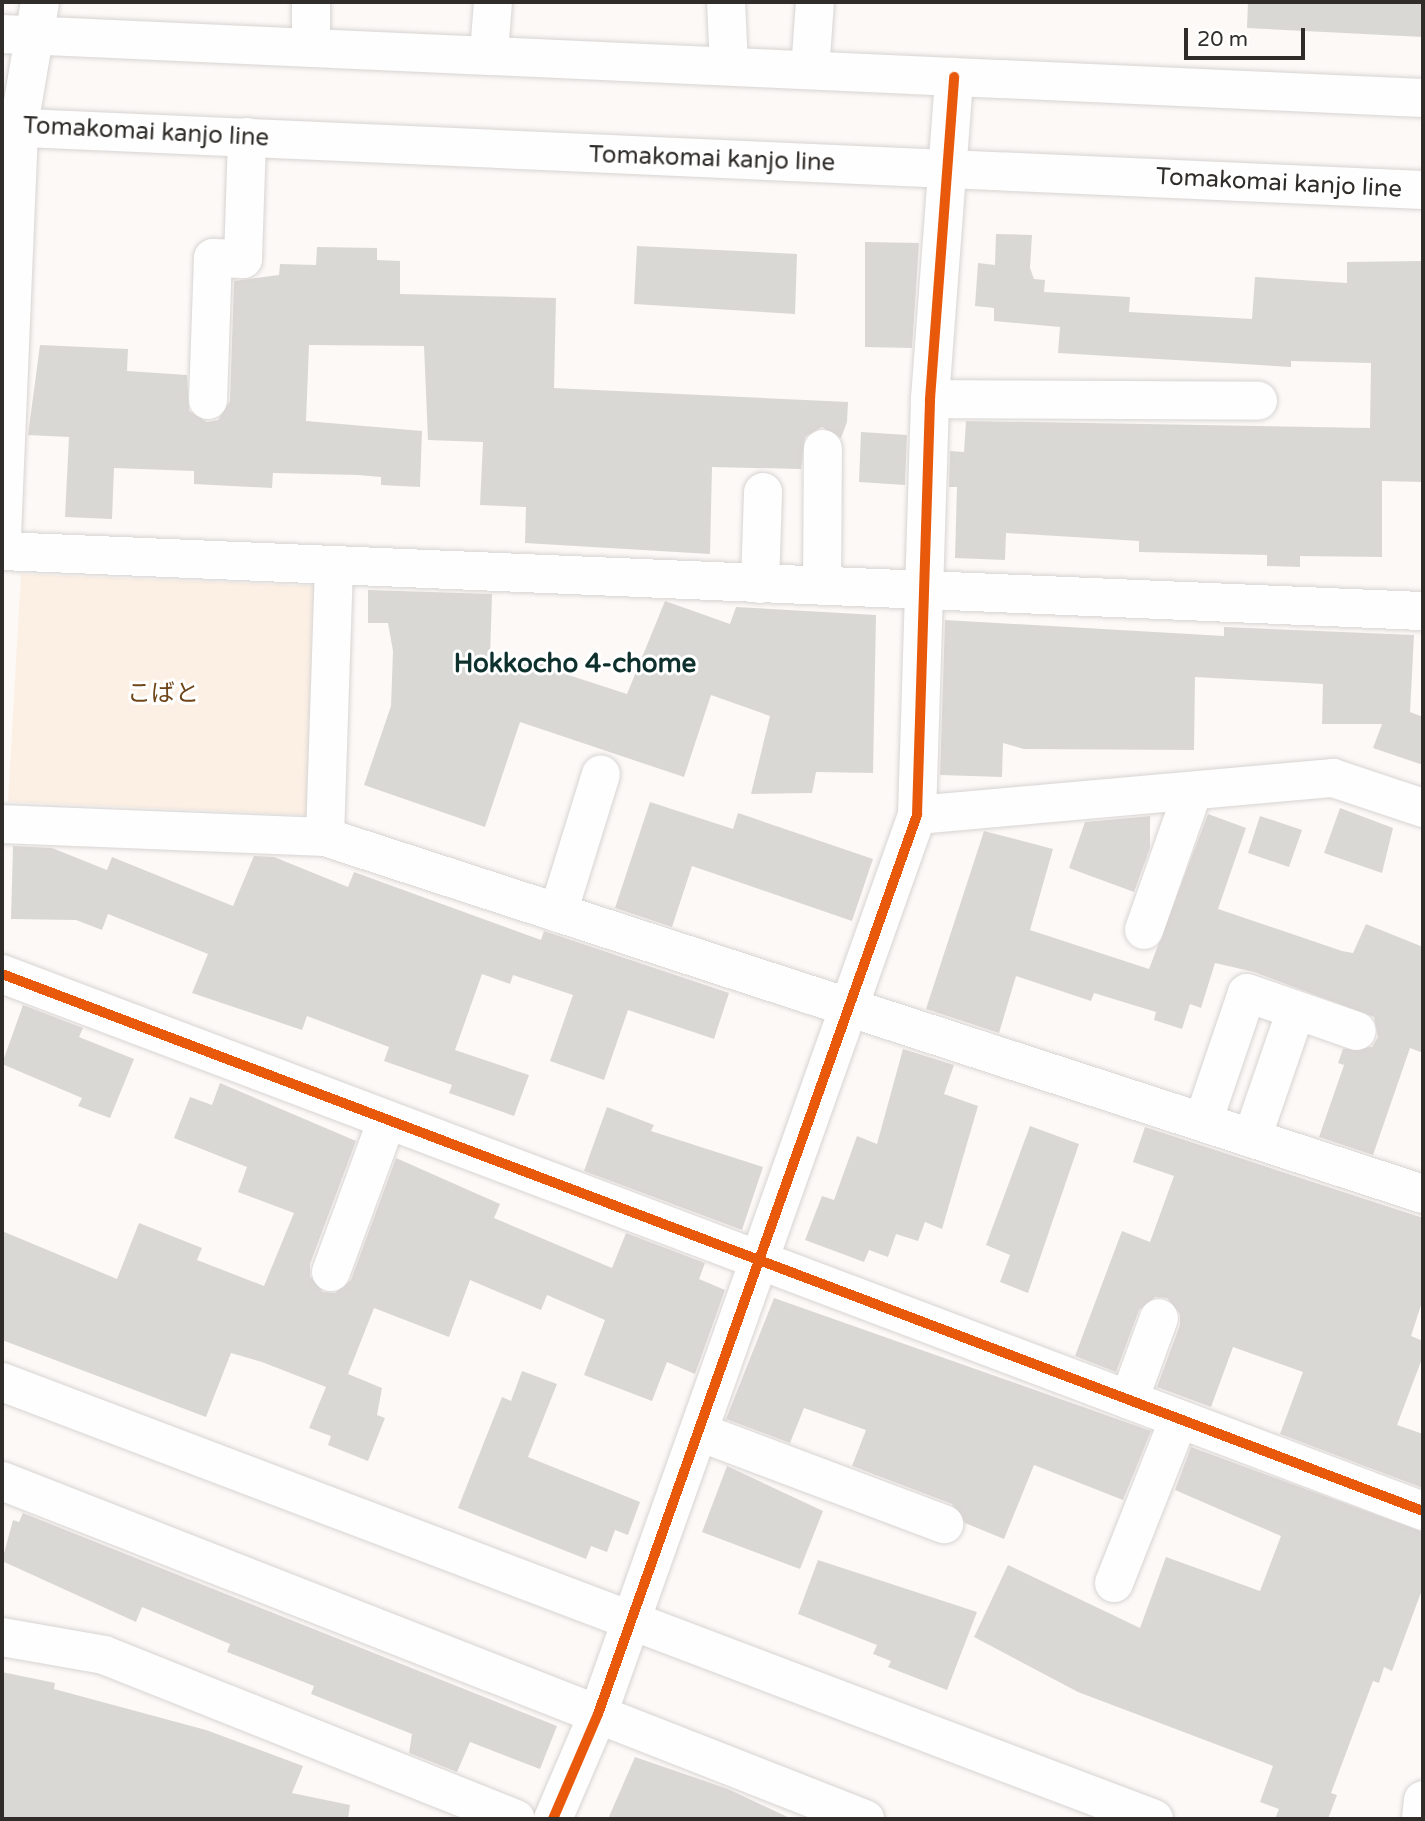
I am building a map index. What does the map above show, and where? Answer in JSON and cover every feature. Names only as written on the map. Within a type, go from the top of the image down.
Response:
[{"type":"street","points":[[311,2],[311,45]]},
{"type":"street","points":[[489,52],[493,2]]},
{"type":"street","points":[[726,2],[729,65]]},
{"type":"street","points":[[810,70],[815,2]]},
{"type":"street","points":[[2,536],[10,126],[26,23],[311,45],[1423,98]]},
{"type":"street","points":[[553,1819],[598,1714],[631,1623],[917,815],[927,591],[930,398],[945,167],[954,76]]},
{"type":"street","name":"Tomakomai kanjo line","points":[[10,126],[1423,190]]},
{"type":"street","points":[[208,400],[213,258],[243,259],[247,137]]},
{"type":"street","points":[[930,398],[1258,401]]},
{"type":"street","points":[[822,449],[822,586]]},
{"type":"street","points":[[760,584],[763,492]]},
{"type":"street","points":[[2,551],[1423,611]]},
{"type":"street","points":[[325,836],[334,565]]},
{"type":"street","points":[[558,913],[601,774]]},
{"type":"street","points":[[917,815],[1333,778],[1423,808]]},
{"type":"street","points":[[1144,930],[1193,791]]},
{"type":"street","points":[[2,824],[325,836],[1423,1194]]},
{"type":"street","points":[[2,974],[1423,1511]]},
{"type":"street","points":[[1203,1122],[1247,993],[1357,1031]]},
{"type":"street","points":[[1252,1138],[1296,1010]]},
{"type":"street","points":[[331,1272],[387,1120]]},
{"type":"street","points":[[1129,1400],[1159,1318]]},
{"type":"street","points":[[2,1382],[631,1623],[1154,1819]]},
{"type":"street","points":[[1114,1583],[1179,1419]]},
{"type":"street","points":[[699,1432],[944,1524]]},
{"type":"street","points":[[2,1481],[865,1819]]},
{"type":"street","points":[[2,1637],[104,1655],[516,1819]]},
{"type":"street","points":[[1420,1819],[1423,1800]]},
{"type":"green space","name":"こばと","points":[[21,574],[317,586],[306,815],[8,802]]},
{"type":"building","points":[[1248,2],[1423,2],[1423,37],[1247,28]]},
{"type":"building","points":[[996,234],[1032,235],[1030,268],[1034,279],[1045,280],[1044,292],[1130,297],[1129,312],[1252,319],[1255,277],[1347,283],[1347,262],[1421,261],[1423,482],[1382,481],[1382,557],[1300,556],[1300,567],[1267,566],[1267,555],[1139,552],[1139,541],[1006,533],[1005,560],[955,558],[957,487],[949,487],[950,451],[964,452],[966,421],[1370,428],[1371,363],[1291,361],[1291,367],[1058,353],[1060,327],[994,321],[994,308],[975,306],[978,263],[995,265]]},
{"type":"building","points":[[865,242],[919,243],[912,348],[865,347]]},
{"type":"building","points":[[637,246],[797,254],[795,314],[634,304]]},
{"type":"building","points":[[317,247],[377,248],[377,260],[400,261],[400,294],[556,298],[554,388],[848,402],[847,422],[841,438],[822,427],[805,437],[801,469],[712,467],[710,554],[525,543],[526,507],[480,505],[483,442],[428,440],[424,346],[309,345],[306,421],[422,431],[420,487],[381,485],[381,477],[273,473],[272,488],[194,484],[194,471],[114,468],[112,519],[65,517],[69,437],[28,435],[40,345],[128,349],[127,371],[187,375],[189,411],[207,422],[218,420],[230,401],[234,281],[279,275],[280,264],[316,265]]},
{"type":"building","points":[[861,432],[907,435],[905,485],[859,482]]},
{"type":"building","points":[[368,590],[492,594],[490,658],[547,662],[547,668],[627,694],[665,601],[730,624],[736,607],[876,615],[873,773],[816,772],[812,793],[751,794],[770,716],[711,695],[684,777],[520,722],[485,827],[364,785],[391,706],[393,651],[388,623],[368,623]]},
{"type":"building","points":[[945,620],[1224,636],[1224,627],[1414,635],[1410,712],[1423,717],[1423,765],[1373,748],[1382,724],[1322,724],[1323,684],[1195,677],[1194,750],[1024,749],[1003,743],[1002,777],[940,775]]},
{"type":"building","points":[[650,802],[733,829],[738,813],[873,859],[852,921],[692,866],[672,927],[615,908]]},
{"type":"building","points":[[1340,808],[1393,828],[1382,873],[1324,853]]},
{"type":"building","points":[[1208,814],[1246,828],[1218,909],[1342,951],[1353,953],[1366,924],[1423,947],[1423,1053],[1410,1048],[1373,1155],[1319,1137],[1344,1065],[1338,1063],[1343,1049],[1372,1047],[1378,1037],[1374,1017],[1254,972],[1215,963],[1201,1008],[1190,1004],[1182,1029],[1154,1020],[1156,1012],[1094,993],[1091,1001],[1016,976],[999,1033],[926,1009],[984,831],[1053,849],[1030,930],[1149,969]]},
{"type":"building","points":[[1150,816],[1150,848],[1134,892],[1069,868],[1085,822]]},
{"type":"building","points":[[1260,816],[1302,830],[1289,867],[1248,853]]},
{"type":"building","points":[[13,846],[52,848],[107,870],[112,857],[233,906],[254,856],[274,857],[348,887],[354,872],[541,940],[544,931],[729,993],[714,1039],[628,1010],[604,1080],[550,1061],[573,995],[513,975],[510,984],[482,974],[455,1050],[529,1075],[514,1116],[449,1093],[452,1085],[384,1061],[389,1047],[307,1016],[302,1030],[192,993],[208,954],[108,914],[102,930],[76,920],[11,919]]},
{"type":"building","points":[[23,1005],[83,1028],[79,1037],[134,1059],[110,1118],[78,1106],[82,1098],[2,1064]]},
{"type":"building","points":[[903,1049],[954,1065],[944,1094],[978,1106],[942,1229],[925,1222],[918,1241],[896,1234],[888,1257],[869,1250],[864,1262],[805,1240],[822,1196],[834,1200],[857,1136],[877,1144]]},
{"type":"building","points":[[220,1083],[356,1141],[310,1264],[310,1276],[323,1292],[335,1293],[351,1280],[396,1158],[500,1204],[494,1218],[612,1268],[626,1233],[705,1263],[699,1279],[725,1290],[695,1374],[667,1362],[652,1401],[584,1375],[605,1320],[547,1295],[541,1310],[470,1280],[449,1337],[374,1308],[348,1374],[382,1388],[377,1415],[385,1418],[368,1461],[328,1445],[331,1436],[309,1428],[326,1387],[262,1362],[231,1353],[206,1417],[2,1340],[2,1231],[117,1279],[139,1223],[202,1248],[197,1260],[264,1286],[294,1213],[238,1192],[247,1167],[174,1138],[190,1097],[212,1105]]},
{"type":"building","points":[[607,1107],[654,1125],[651,1131],[763,1167],[742,1230],[584,1171]]},
{"type":"building","points":[[1030,1126],[1079,1144],[1028,1293],[1000,1282],[1010,1255],[986,1245]]},
{"type":"building","points":[[1145,1127],[1423,1218],[1423,1299],[1411,1336],[1423,1341],[1423,1356],[1397,1425],[1423,1434],[1423,1488],[1280,1434],[1303,1372],[1233,1347],[1211,1407],[1157,1387],[1180,1325],[1180,1314],[1167,1298],[1155,1297],[1139,1310],[1116,1372],[1075,1356],[1122,1231],[1150,1242],[1174,1176],[1133,1162]]},
{"type":"building","points":[[774,1298],[1151,1431],[1123,1500],[1034,1465],[1004,1539],[965,1523],[952,1504],[852,1466],[866,1430],[804,1408],[790,1443],[726,1419]]},
{"type":"building","points":[[522,1371],[557,1384],[528,1457],[640,1502],[628,1535],[615,1530],[607,1552],[591,1546],[586,1559],[458,1508],[502,1397],[511,1401]]},
{"type":"building","points":[[1191,1447],[1423,1532],[1423,1587],[1392,1671],[1384,1667],[1379,1683],[1373,1681],[1331,1793],[1337,1795],[1328,1819],[1275,1819],[1279,1809],[1260,1802],[1273,1766],[1078,1692],[974,1637],[1008,1565],[1140,1628],[1166,1557],[1260,1591],[1281,1536],[1175,1490]]},
{"type":"building","points":[[727,1466],[823,1511],[800,1569],[702,1532]]},
{"type":"building","points":[[23,1513],[557,1726],[540,1769],[470,1742],[457,1772],[409,1753],[412,1734],[311,1694],[314,1686],[227,1652],[230,1644],[142,1607],[136,1622],[2,1561],[13,1520],[19,1522]]},
{"type":"building","points":[[818,1560],[977,1612],[947,1690],[888,1667],[891,1661],[873,1654],[877,1645],[798,1614]]},
{"type":"building","points":[[2,1672],[55,1683],[54,1689],[206,1730],[303,1766],[292,1793],[350,1805],[348,1819],[2,1819]]},
{"type":"building","points":[[635,1757],[728,1789],[792,1819],[608,1819]]},
{"type":"cycle path","points":[[553,1819],[598,1714],[917,815],[930,399],[954,77]]},
{"type":"cycle path","points":[[2,974],[1423,1511]]},
{"type":"district","name":"Hokkocho 4-chome","points":[[575,664]]}]
